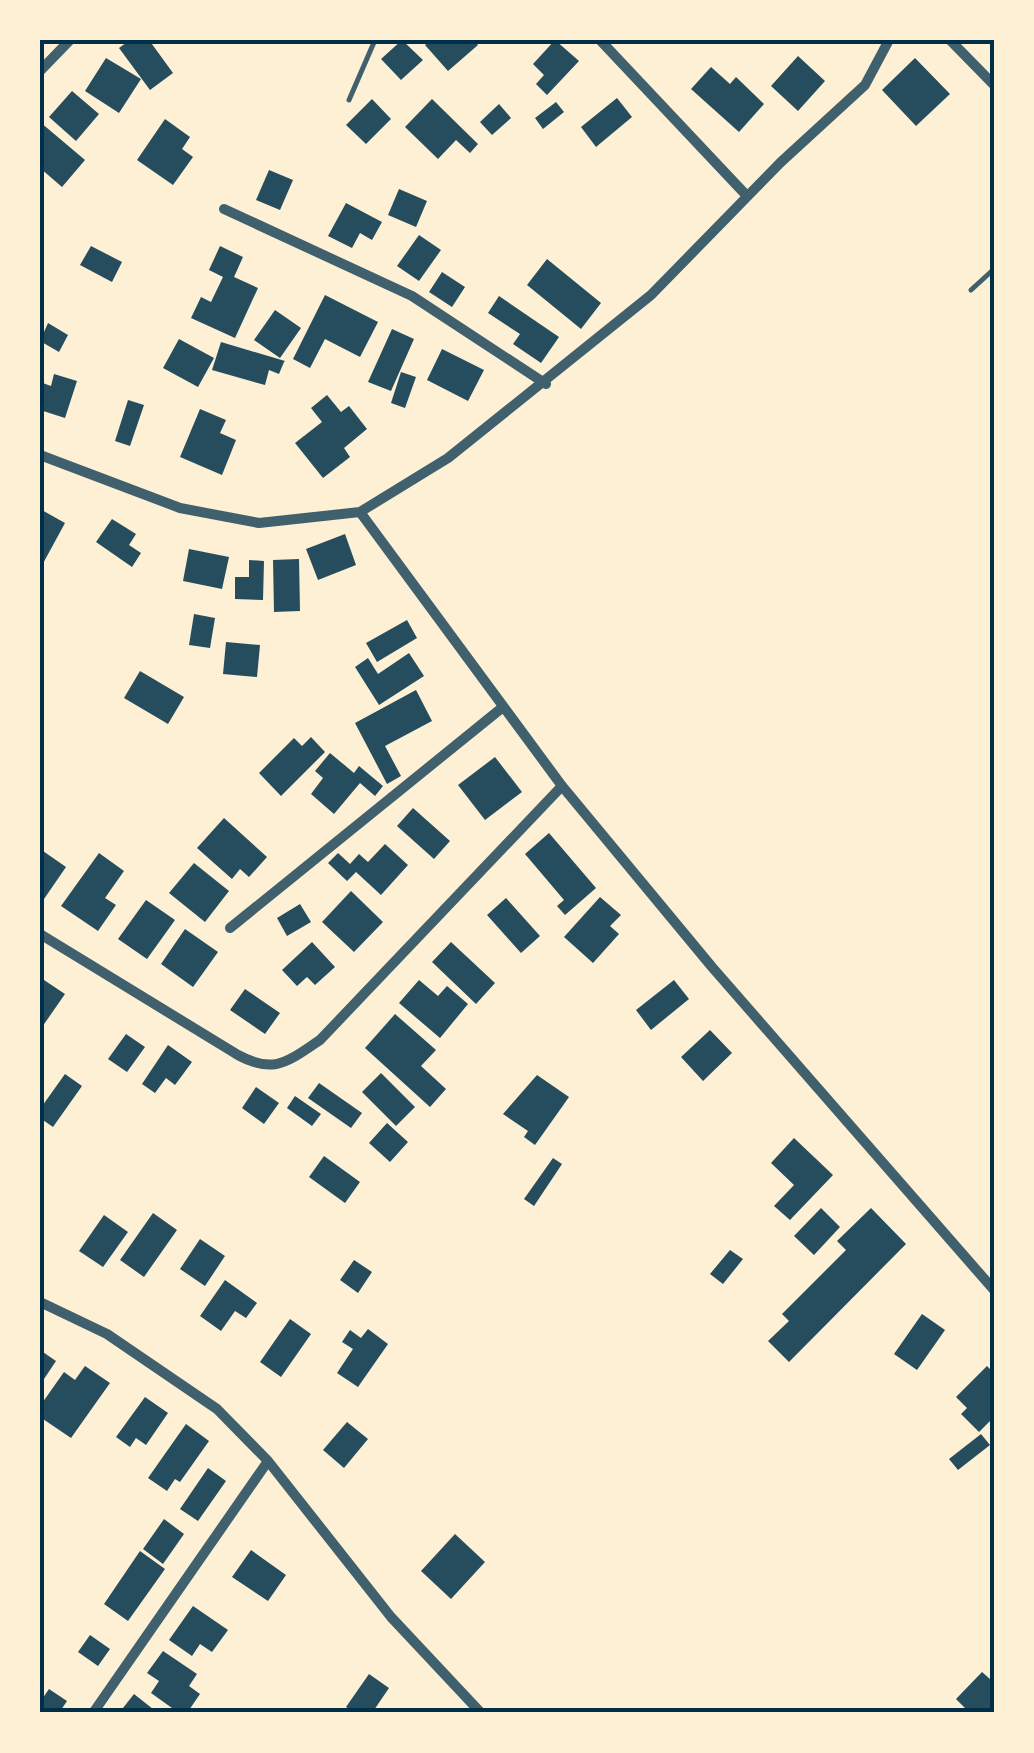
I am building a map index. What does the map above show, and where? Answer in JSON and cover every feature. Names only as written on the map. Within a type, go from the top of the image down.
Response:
[{"type":"street","points":[[40,72],[70,40]]},
{"type":"street","points":[[600,40],[747,196]]},
{"type":"street","points":[[40,454],[180,508],[259,523],[360,512],[448,458],[546,384],[651,296],[747,196],[865,85],[890,40]]},
{"type":"street","points":[[950,40],[994,85]]},
{"type":"street","points":[[224,210],[412,296],[546,384]]},
{"type":"street","points":[[360,512],[562,786],[712,967],[994,1290]]},
{"type":"street","points":[[230,928],[503,707]]},
{"type":"street","points":[[40,934],[238,1056],[259,1067],[282,1064],[320,1040],[562,786]]},
{"type":"street","points":[[40,1302],[107,1334],[217,1408],[268,1461],[391,1618],[481,1713]]},
{"type":"street","points":[[93,1713],[268,1461]]},
{"type":"lane","points":[[349,100],[375,40]]},
{"type":"lane","points":[[971,290],[994,269]]},
{"type":"building","points":[[130,40],[149,40],[173,73],[150,90],[119,48]]},
{"type":"building","points":[[402,40],[423,60],[401,80],[381,59]]},
{"type":"building","points":[[431,40],[474,40],[478,45],[448,71],[425,45]]},
{"type":"building","points":[[555,40],[579,61],[547,95],[536,84],[544,75],[533,64]]},
{"type":"building","points":[[798,56],[825,81],[798,111],[771,86]]},
{"type":"building","points":[[106,58],[141,79],[119,113],[85,91]]},
{"type":"building","points":[[915,58],[950,94],[916,126],[882,90]]},
{"type":"building","points":[[711,67],[730,84],[736,77],[764,104],[739,132],[691,89]]},
{"type":"building","points":[[72,91],[99,114],[76,141],[49,117]]},
{"type":"building","points":[[617,98],[632,117],[596,147],[581,127]]},
{"type":"building","points":[[372,99],[391,119],[366,144],[346,125]]},
{"type":"building","points":[[432,99],[478,144],[470,153],[456,140],[438,159],[405,127]]},
{"type":"building","points":[[556,102],[564,112],[543,129],[535,118]]},
{"type":"building","points":[[499,104],[511,118],[492,135],[480,122]]},
{"type":"building","points":[[165,119],[190,137],[182,149],[193,157],[173,185],[137,160]]},
{"type":"building","points":[[40,122],[85,160],[62,187],[40,168]]},
{"type":"building","points":[[269,170],[293,180],[280,210],[256,200]]},
{"type":"building","points":[[399,189],[427,201],[416,227],[388,215]]},
{"type":"building","points":[[346,203],[382,222],[372,240],[360,233],[352,248],[328,236]]},
{"type":"building","points":[[419,235],[441,250],[419,281],[397,266]]},
{"type":"building","points":[[91,246],[122,262],[112,282],[80,265]]},
{"type":"building","points":[[220,246],[243,257],[234,277],[258,288],[235,338],[191,318],[201,297],[211,302],[223,277],[209,270]]},
{"type":"building","points":[[547,259],[601,303],[581,329],[527,285]]},
{"type":"building","points":[[442,272],[465,287],[452,307],[429,292]]},
{"type":"building","points":[[325,295],[378,322],[360,357],[325,339],[310,368],[293,359]]},
{"type":"building","points":[[499,296],[559,337],[541,363],[513,344],[520,334],[488,313]]},
{"type":"building","points":[[275,310],[301,328],[280,358],[254,340]]},
{"type":"building","points":[[48,323],[68,335],[59,352],[40,341]]},
{"type":"building","points":[[392,329],[414,339],[391,391],[368,382]]},
{"type":"building","points":[[179,339],[214,358],[198,387],[163,368]]},
{"type":"building","points":[[221,342],[285,361],[279,374],[269,370],[265,385],[212,370]]},
{"type":"building","points":[[442,349],[484,370],[468,401],[427,380]]},
{"type":"building","points":[[401,372],[416,377],[405,408],[391,403]]},
{"type":"building","points":[[54,374],[77,381],[65,418],[40,410],[40,382],[51,386]]},
{"type":"building","points":[[327,395],[341,412],[349,406],[367,429],[344,448],[350,457],[323,478],[295,443],[322,422],[311,408]]},
{"type":"building","points":[[128,400],[144,405],[130,446],[115,441]]},
{"type":"building","points":[[200,409],[226,420],[220,433],[236,440],[222,475],[180,457]]},
{"type":"building","points":[[40,509],[65,523],[40,569]]},
{"type":"building","points":[[112,519],[136,534],[129,545],[141,553],[132,567],[96,542]]},
{"type":"building","points":[[345,534],[356,565],[318,580],[306,549]]},
{"type":"building","points":[[189,549],[229,557],[222,589],[183,581]]},
{"type":"building","points":[[299,559],[300,611],[274,612],[273,560]]},
{"type":"building","points":[[249,560],[264,561],[263,600],[235,599],[235,577],[249,577]]},
{"type":"building","points":[[194,614],[215,618],[210,648],[189,645]]},
{"type":"building","points":[[407,620],[417,638],[377,662],[366,643]]},
{"type":"building","points":[[226,642],[260,645],[257,677],[223,674]]},
{"type":"building","points":[[409,653],[424,676],[379,705],[355,667],[368,658],[378,674]]},
{"type":"building","points":[[140,671],[184,697],[168,724],[124,698]]},
{"type":"building","points":[[416,690],[432,721],[385,746],[401,776],[387,784],[355,723]]},
{"type":"building","points":[[311,737],[325,752],[281,796],[259,773],[294,738],[302,746]]},
{"type":"building","points":[[330,753],[354,773],[359,766],[383,786],[375,796],[360,783],[334,814],[311,794],[323,778],[315,771]]},
{"type":"building","points":[[495,757],[522,792],[485,820],[458,785]]},
{"type":"building","points":[[413,808],[450,841],[434,859],[397,826]]},
{"type":"building","points":[[224,818],[267,857],[249,877],[240,869],[232,879],[197,848]]},
{"type":"building","points":[[549,833],[596,888],[565,915],[557,906],[564,900],[525,854]]},
{"type":"building","points":[[385,844],[408,865],[381,895],[356,872],[347,881],[328,863],[338,853],[350,864],[359,854],[368,862]]},
{"type":"building","points":[[43,851],[66,867],[44,899],[40,896]]},
{"type":"building","points":[[99,853],[124,871],[105,898],[116,905],[98,931],[61,906]]},
{"type":"building","points":[[194,863],[229,891],[205,922],[169,893]]},
{"type":"building","points":[[351,891],[383,922],[354,952],[322,922]]},
{"type":"building","points":[[600,897],[621,915],[610,926],[619,934],[593,963],[564,937]]},
{"type":"building","points":[[506,898],[540,936],[521,953],[487,915]]},
{"type":"building","points":[[146,900],[175,920],[147,959],[118,939]]},
{"type":"building","points":[[300,904],[311,922],[287,936],[277,918]]},
{"type":"building","points":[[185,929],[218,952],[193,987],[161,964]]},
{"type":"building","points":[[312,942],[335,967],[315,985],[307,977],[297,986],[282,970]]},
{"type":"building","points":[[451,942],[495,983],[476,1004],[432,962]]},
{"type":"building","points":[[44,980],[65,994],[40,1030],[40,986]]},
{"type":"building","points":[[419,980],[438,996],[447,986],[468,1004],[440,1038],[399,1003]]},
{"type":"building","points":[[674,980],[689,999],[651,1030],[636,1010]]},
{"type":"building","points":[[245,989],[280,1013],[265,1034],[230,1010]]},
{"type":"building","points":[[395,1014],[436,1050],[421,1066],[446,1089],[430,1107],[365,1048]]},
{"type":"building","points":[[710,1030],[732,1053],[703,1081],[681,1057]]},
{"type":"building","points":[[126,1034],[145,1047],[127,1072],[108,1059]]},
{"type":"building","points":[[168,1045],[192,1062],[175,1085],[166,1078],[155,1093],[142,1084]]},
{"type":"building","points":[[381,1073],[415,1107],[396,1126],[362,1092]]},
{"type":"building","points":[[65,1074],[82,1086],[53,1127],[40,1118],[40,1109]]},
{"type":"building","points":[[537,1075],[569,1097],[535,1145],[524,1137],[528,1131],[503,1114]]},
{"type":"building","points":[[319,1083],[362,1113],[351,1128],[308,1098]]},
{"type":"building","points":[[256,1087],[279,1103],[264,1124],[242,1108]]},
{"type":"building","points":[[295,1096],[321,1114],[312,1126],[287,1108]]},
{"type":"building","points":[[387,1123],[408,1142],[390,1162],[369,1143]]},
{"type":"building","points":[[794,1138],[833,1175],[790,1220],[774,1206],[794,1185],[771,1163]]},
{"type":"building","points":[[324,1156],[360,1182],[345,1203],[309,1177]]},
{"type":"building","points":[[553,1158],[562,1164],[534,1206],[524,1199]]},
{"type":"building","points":[[821,1208],[840,1227],[814,1255],[794,1236]]},
{"type":"building","points":[[871,1208],[906,1244],[789,1362],[768,1341],[789,1321],[782,1314],[846,1250],[837,1241]]},
{"type":"building","points":[[153,1213],[177,1230],[144,1277],[120,1260]]},
{"type":"building","points":[[104,1215],[128,1232],[103,1267],[79,1251]]},
{"type":"building","points":[[200,1239],[225,1256],[205,1286],[180,1269]]},
{"type":"building","points":[[730,1250],[743,1259],[723,1284],[710,1274]]},
{"type":"building","points":[[354,1260],[372,1272],[358,1293],[340,1280]]},
{"type":"building","points":[[225,1280],[257,1303],[246,1318],[235,1311],[221,1331],[200,1316]]},
{"type":"building","points":[[922,1314],[945,1330],[917,1370],[894,1354]]},
{"type":"building","points":[[290,1319],[311,1334],[281,1377],[260,1362]]},
{"type":"building","points":[[368,1329],[388,1344],[358,1387],[337,1373],[353,1349],[342,1342],[350,1330],[361,1338]]},
{"type":"building","points":[[40,1350],[56,1361],[40,1385]]},
{"type":"building","points":[[85,1366],[110,1383],[71,1438],[40,1417],[40,1406],[64,1372],[75,1380]]},
{"type":"building","points":[[987,1366],[994,1373],[994,1417],[979,1432],[961,1414],[967,1408],[956,1397]]},
{"type":"building","points":[[145,1397],[168,1413],[146,1445],[136,1438],[130,1447],[116,1437]]},
{"type":"building","points":[[347,1422],[368,1439],[344,1468],[323,1450]]},
{"type":"building","points":[[186,1424],[209,1441],[180,1482],[175,1479],[167,1491],[148,1478]]},
{"type":"building","points":[[981,1434],[990,1445],[958,1470],[949,1459]]},
{"type":"building","points":[[208,1468],[226,1481],[198,1521],[180,1509]]},
{"type":"building","points":[[164,1519],[184,1534],[163,1564],[143,1549]]},
{"type":"building","points":[[455,1534],[485,1562],[451,1599],[421,1571]]},
{"type":"building","points":[[251,1550],[286,1575],[268,1601],[232,1577]]},
{"type":"building","points":[[140,1551],[165,1569],[128,1621],[104,1604]]},
{"type":"building","points":[[193,1606],[228,1630],[212,1652],[200,1644],[192,1656],[169,1640]]},
{"type":"building","points":[[90,1635],[110,1649],[98,1666],[78,1652]]},
{"type":"building","points":[[163,1651],[197,1674],[189,1686],[200,1694],[187,1713],[179,1713],[151,1693],[159,1681],[147,1673]]},
{"type":"building","points":[[982,1672],[990,1679],[994,1674],[994,1713],[970,1713],[956,1699]]},
{"type":"building","points":[[369,1674],[389,1688],[372,1713],[355,1713],[346,1707]]},
{"type":"building","points":[[49,1689],[67,1701],[59,1713],[40,1712],[40,1702]]},
{"type":"building","points":[[134,1694],[158,1713],[119,1713]]}]
